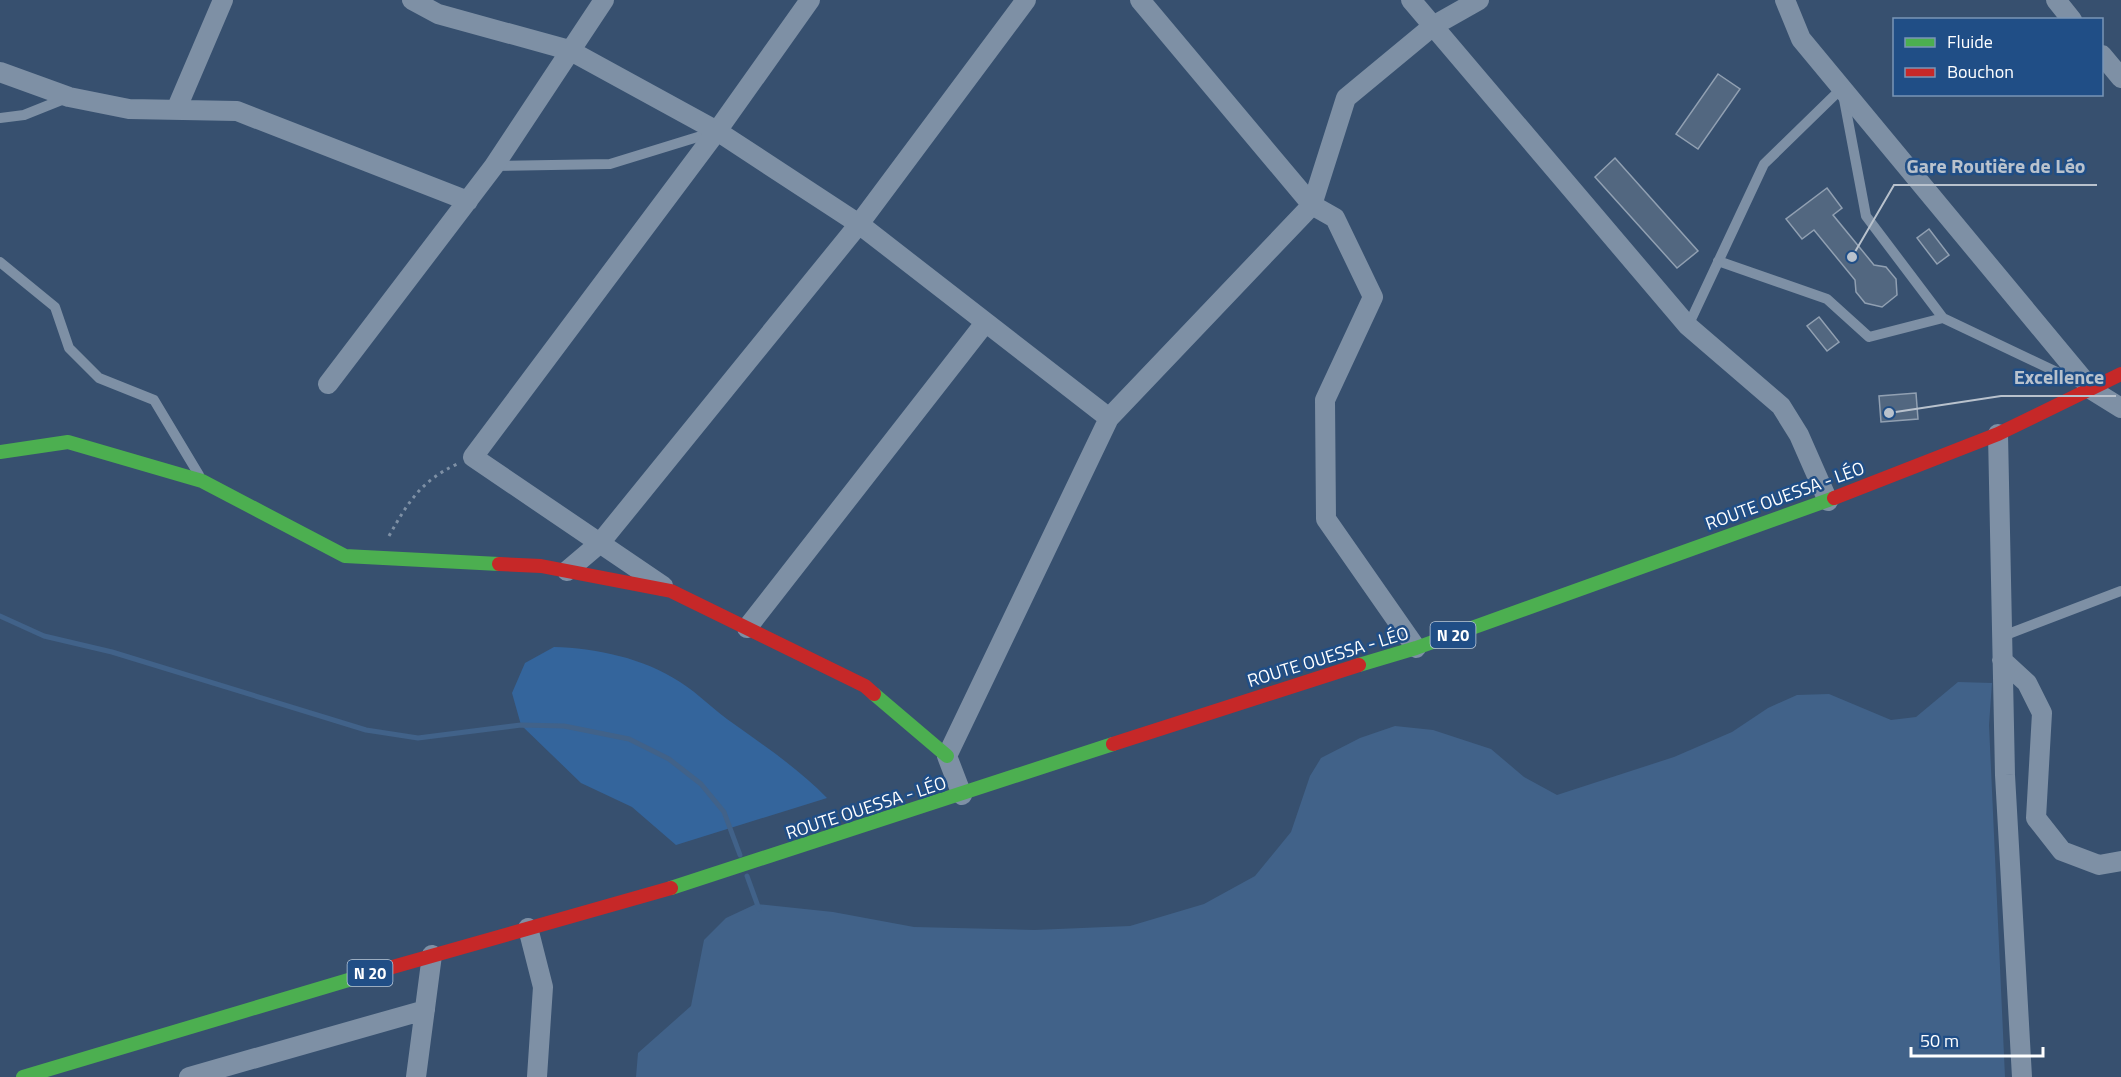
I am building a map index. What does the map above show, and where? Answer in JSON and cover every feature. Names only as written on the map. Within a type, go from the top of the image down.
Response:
[{"type":"main road","name":"ROUTE OUESSA - LÉO","points":[[528,928],[771,858],[1272,692],[1416,648],[1828,501],[1998,434],[2121,374]]},
{"type":"main road","points":[[0,452],[68,442],[202,481],[345,556],[541,566],[671,591],[865,686],[947,756]]},
{"type":"main road","name":"N 20","points":[[23,1077],[528,928]]},
{"type":"street","points":[[176,110],[223,0]]},
{"type":"street","points":[[412,0],[438,14],[569,50],[717,131],[859,224],[1109,418]]},
{"type":"street","points":[[328,384],[494,166],[604,0]]},
{"type":"street","points":[[671,591],[473,457],[717,131],[810,0]]},
{"type":"street","points":[[567,571],[600,543],[859,224],[1026,0]]},
{"type":"street","points":[[1140,0],[1312,205],[1335,218],[1373,297],[1325,400],[1326,519],[1416,648]]},
{"type":"street","points":[[1411,0],[1688,326],[1781,406],[1799,435],[1828,501]]},
{"type":"street","points":[[962,795],[947,756],[1109,418],[1312,205],[1346,98],[1433,26],[1479,0]]},
{"type":"street","points":[[1785,0],[1801,39],[2092,390],[2121,408]]},
{"type":"street","points":[[2056,0],[2070,18]]},
{"type":"street","points":[[2103,56],[2121,78]]},
{"type":"street","points":[[0,72],[69,97],[129,109],[237,111],[468,201]]},
{"type":"street","points":[[747,628],[986,323]]},
{"type":"street","points":[[1998,434],[2005,775],[2022,1077]]},
{"type":"street","points":[[2002,660],[2027,683],[2042,713],[2036,818],[2062,851],[2099,865],[2121,861]]},
{"type":"street","points":[[528,928],[543,987],[537,1077]]},
{"type":"street","points":[[416,1077],[432,955]]},
{"type":"street","points":[[189,1077],[425,1010]]},
{"type":"lane","points":[[1688,326],[1764,164],[1842,88]]},
{"type":"lane","points":[[1842,88],[1866,216],[1943,318],[2092,390]]},
{"type":"lane","points":[[0,118],[24,115],[69,97]]},
{"type":"lane","points":[[494,166],[609,164],[717,131]]},
{"type":"lane","points":[[1718,261],[1827,299],[1869,337],[1943,318]]},
{"type":"lane","points":[[0,262],[55,308],[69,348],[99,378],[154,400],[202,481]]},
{"type":"lane","points":[[2002,636],[2121,591]]},
{"type":"path","points":[[376,558],[411,497],[439,473],[473,457]]},
{"type":"shaded area","points":[[554,647],[619,656],[666,674],[687,687],[782,759],[827,798],[676,845],[632,807],[581,783],[521,725],[512,693],[525,663]]},
{"type":"shaded area","points":[[1958,682],[1992,683],[1989,725],[2005,1077],[636,1077],[638,1053],[691,1006],[704,940],[726,918],[756,904],[833,912],[914,927],[1034,930],[1130,926],[1204,904],[1255,876],[1291,832],[1310,776],[1321,758],[1360,738],[1395,726],[1433,730],[1491,749],[1524,777],[1557,795],[1674,757],[1732,732],[1768,708],[1797,695],[1829,694],[1891,720],[1916,717]]},
{"type":"building","points":[[1718,74],[1740,89],[1698,149],[1676,134]]},
{"type":"building","points":[[1615,158],[1698,251],[1677,268],[1595,177]]},
{"type":"building","points":[[1827,188],[1842,208],[1833,215],[1874,265],[1886,267],[1896,279],[1897,295],[1882,307],[1865,303],[1856,292],[1855,280],[1814,230],[1802,239],[1786,219]]},
{"type":"building","points":[[1929,229],[1949,255],[1937,264],[1917,238]]},
{"type":"building","points":[[1819,317],[1839,342],[1827,351],[1807,326]]},
{"type":"building","points":[[1916,393],[1918,419],[1881,422],[1879,396]]},
{"type":"waterway","points":[[0,616],[44,636],[112,652],[366,730],[418,738],[521,725],[564,726],[629,739],[669,759],[701,784],[724,812],[740,855]]},
{"type":"waterway","points":[[747,876],[759,909]]},
{"type":"traffic: fast","points":[[0,452],[68,442],[202,481],[345,556],[499,564]]},
{"type":"traffic: fast","points":[[1359,665],[1416,648],[1834,498]]},
{"type":"traffic: fast","points":[[874,694],[947,756]]},
{"type":"traffic: fast","points":[[671,888],[1113,744]]},
{"type":"traffic: fast","points":[[23,1077],[382,970]]},
{"type":"traffic: jam","points":[[1834,498],[1998,434],[2121,374]]},
{"type":"traffic: jam","points":[[499,564],[541,566],[671,591],[865,686],[874,694]]},
{"type":"traffic: jam","points":[[1113,744],[1359,665]]},
{"type":"traffic: jam","points":[[382,970],[671,888]]},
{"type":"place","name":"Gare Routière de Léo","points":[[1852,257]]},
{"type":"place","name":"Excellence","points":[[1889,413]]}]
